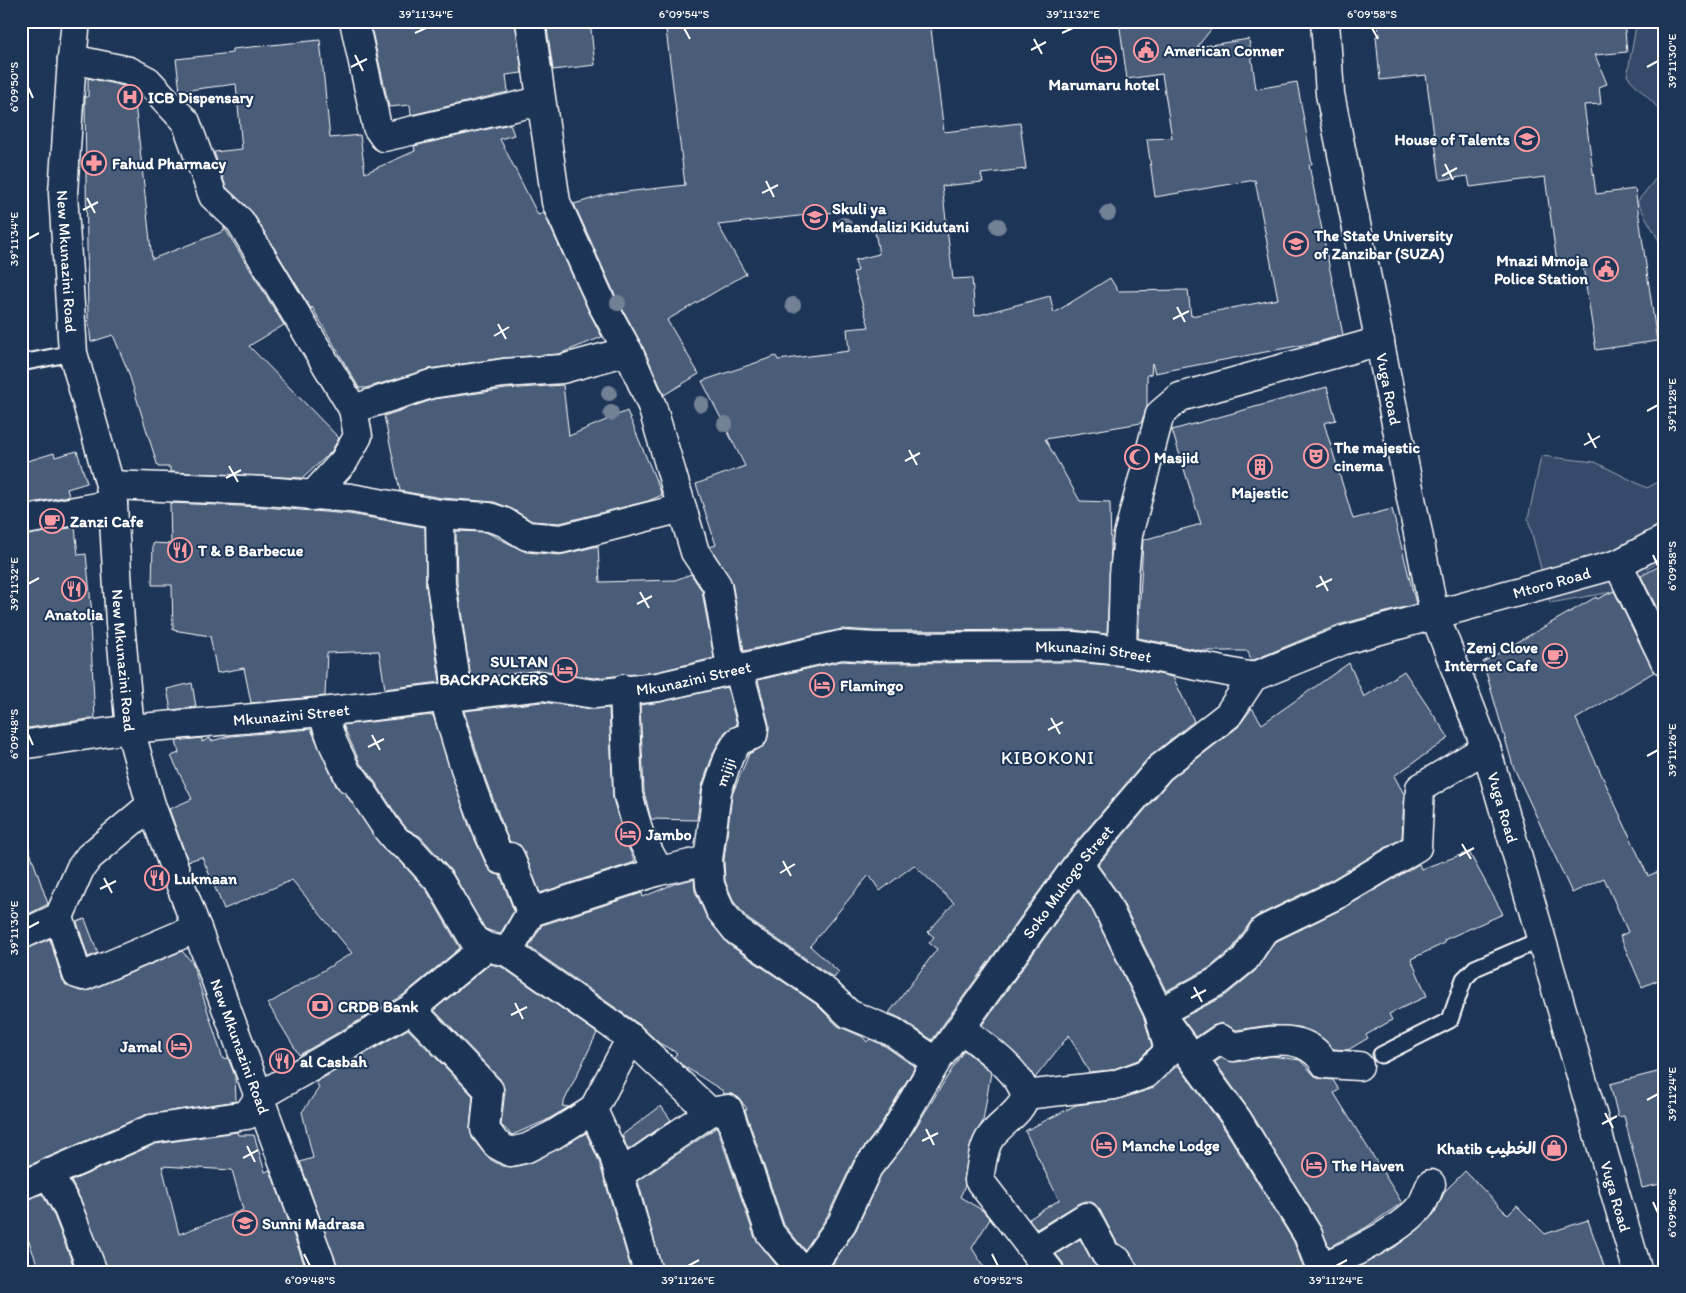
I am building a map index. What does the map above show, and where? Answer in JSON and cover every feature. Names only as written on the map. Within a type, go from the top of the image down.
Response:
[{"type":"street","name":"New Mkunazini Road","points":[[76,21],[63,193],[73,353],[111,494],[130,730],[151,805],[324,1272]]},
{"type":"street","points":[[354,21],[377,127],[384,137],[540,101]]},
{"type":"street","points":[[530,21],[556,202],[602,304],[628,351],[652,406],[695,552],[717,585],[735,668]]},
{"type":"street","name":"Vuga Road","points":[[1325,21],[1330,94],[1434,613],[1486,748],[1638,1272]]},
{"type":"street","points":[[72,59],[129,71],[148,81],[186,122],[213,196],[240,221],[353,409],[358,436],[344,461],[312,496]]},
{"type":"street","name":"Vuga Road","points":[[1122,651],[1124,574],[1128,535],[1160,414],[1180,397],[1380,341]]},
{"type":"street","points":[[353,409],[431,384],[504,373],[562,369],[628,351]]},
{"type":"street","points":[[21,521],[111,494],[265,491],[351,498],[440,514],[489,517],[504,522],[527,536],[561,539],[682,508]]},
{"type":"street","points":[[440,514],[441,584],[456,744],[485,826],[500,860],[510,857],[531,912]]},
{"type":"street","name":"Mtoro Road","points":[[1434,613],[1618,564],[1665,539]]},
{"type":"street","points":[[1618,564],[1665,661]]},
{"type":"street","points":[[1253,677],[1344,640],[1434,613]]},
{"type":"street","name":"Mkunazini Street","points":[[21,745],[130,730],[322,712],[542,686],[594,694],[624,689],[658,687],[841,644],[875,647],[1073,646],[1122,651],[1253,677]]},
{"type":"street","name":"mjiji","points":[[708,860],[717,791],[729,756],[738,741],[753,735],[754,728],[735,668]]},
{"type":"street","name":"Soko Muhogo Street","points":[[808,1272],[842,1223],[868,1167],[891,1138],[936,1062],[1078,864],[1160,768],[1228,715],[1253,677]]},
{"type":"street","points":[[624,689],[628,794],[640,836],[659,871]]},
{"type":"street","points":[[322,712],[333,743],[350,779],[354,779],[396,841],[409,848],[440,882],[474,940],[497,949],[631,1038],[710,1112]]},
{"type":"street","points":[[1159,1013],[1218,981],[1245,960],[1264,930],[1338,894],[1417,847],[1420,788],[1486,748]]},
{"type":"street","points":[[21,935],[59,917],[80,869],[89,857],[151,805]]},
{"type":"street","points":[[21,1186],[151,1130],[247,1115],[260,1096],[411,1009],[497,949],[531,912],[659,871],[708,860],[710,885],[720,910],[737,931],[826,992],[850,1014],[894,1032],[936,1062]]},
{"type":"street","points":[[1078,864],[1104,900],[1159,1013],[1237,1119],[1308,1234],[1321,1269],[1333,1264],[1399,1225],[1420,1207],[1431,1184]]},
{"type":"street","points":[[59,917],[77,974],[84,976],[197,928]]},
{"type":"street","points":[[411,1009],[489,1090],[485,1129],[496,1144],[510,1152],[527,1148],[553,1135],[592,1110],[631,1038]]},
{"type":"street","points":[[1024,1095],[1114,1085],[1146,1074],[1168,1052],[1159,1013]]},
{"type":"street","points":[[961,1028],[1012,1072],[1023,1088],[1024,1100],[1008,1120],[989,1138],[979,1180],[1050,1272]]},
{"type":"street","points":[[1193,1058],[1221,1039],[1233,1047],[1270,1039],[1296,1042],[1312,1048],[1319,1054],[1325,1064],[1370,1060]]},
{"type":"street","points":[[619,1175],[710,1112],[728,1109],[770,1233],[803,1272]]},
{"type":"street","points":[[592,1110],[614,1156],[648,1272]]},
{"type":"street","points":[[48,1173],[67,1206],[93,1272]]},
{"type":"street","points":[[1034,1249],[1086,1217],[1106,1255],[1117,1260],[1124,1272]]},
{"type":"lane","points":[[21,363],[73,353]]},
{"type":"lane","points":[[1370,1060],[1450,1020],[1464,979],[1475,968],[1542,939]]},
{"type":"shaded area","points":[[1637,21],[1665,21],[1665,135],[1659,109],[1627,76]]},
{"type":"shaded area","points":[[1665,167],[1665,251],[1637,202]]},
{"type":"shaded area","points":[[1541,456],[1595,462],[1647,488],[1665,478],[1665,558],[1612,592],[1550,603],[1528,519]]},
{"type":"building","points":[[373,21],[464,21],[464,24],[515,21],[522,73],[506,75],[508,92],[411,115],[410,105],[389,107],[371,27],[374,26]]},
{"type":"building","points":[[546,21],[590,21],[595,65],[553,70]]},
{"type":"building","points":[[665,21],[930,21],[944,132],[1020,123],[1026,169],[981,174],[983,182],[942,186],[953,279],[972,278],[975,316],[1050,296],[1054,313],[1110,278],[1118,291],[1188,290],[1191,316],[1278,299],[1255,180],[1155,197],[1147,139],[1172,138],[1162,74],[1127,79],[1119,21],[1218,21],[1197,47],[1249,39],[1256,89],[1297,82],[1312,164],[1309,165],[1343,335],[1318,342],[1155,373],[1152,363],[1151,374],[1147,375],[1147,407],[1141,423],[1045,439],[1080,501],[1110,502],[1111,550],[1107,634],[1073,630],[875,631],[842,629],[744,651],[732,582],[710,547],[716,545],[696,484],[745,466],[702,381],[776,356],[778,360],[849,351],[847,329],[869,327],[853,272],[858,271],[855,260],[879,254],[871,208],[718,225],[746,274],[667,320],[699,374],[664,395],[642,345],[616,297],[574,204],[608,194],[685,185]]},
{"type":"building","points":[[1378,21],[1624,21],[1627,52],[1595,55],[1607,84],[1599,87],[1601,104],[1584,105],[1596,194],[1635,189],[1657,341],[1596,350],[1582,260],[1557,263],[1545,177],[1470,187],[1468,176],[1440,180],[1426,75],[1380,80],[1376,36],[1379,36]]},
{"type":"building","points":[[320,40],[330,138],[360,135],[365,173],[415,151],[414,146],[510,124],[514,135],[500,139],[538,215],[544,213],[602,337],[559,354],[502,358],[429,369],[366,388],[359,388],[312,307],[311,309],[253,213],[226,187],[214,152],[242,149],[236,84],[180,91],[176,59],[232,53],[232,49]]},
{"type":"building","points":[[88,78],[126,87],[126,102],[135,103],[152,259],[224,231],[224,227],[284,325],[249,346],[339,438],[331,452],[303,478],[170,472],[170,467],[158,467],[128,371],[113,335],[91,342],[88,317],[85,104],[85,97],[88,97]]},
{"type":"building","points":[[563,385],[569,436],[627,411],[662,495],[648,501],[560,523],[532,521],[512,509],[494,502],[442,498],[400,491],[384,416],[435,399],[506,389]]},
{"type":"building","points":[[1327,387],[1336,420],[1324,423],[1353,519],[1392,509],[1416,604],[1338,625],[1251,661],[1248,651],[1203,651],[1138,638],[1143,540],[1201,524],[1172,430]]},
{"type":"building","points":[[77,451],[87,483],[67,489],[69,496],[21,505],[21,463],[54,453],[55,457]]},
{"type":"building","points":[[170,503],[264,507],[349,514],[425,527],[426,586],[440,682],[385,689],[379,651],[327,653],[325,696],[251,703],[244,668],[217,673],[210,636],[173,630],[172,585],[152,585],[153,543],[171,544]]},
{"type":"building","points":[[75,527],[78,555],[86,554],[93,624],[90,625],[95,718],[21,729],[21,536]]},
{"type":"building","points":[[456,531],[486,532],[526,552],[560,555],[598,546],[600,582],[675,580],[691,574],[702,591],[714,658],[655,672],[594,678],[540,670],[471,679],[457,583]]},
{"type":"building","points":[[1665,563],[1665,625],[1641,576]]},
{"type":"building","points":[[1614,591],[1654,672],[1576,719],[1648,876],[1657,872],[1665,889],[1665,977],[1642,987],[1620,936],[1628,932],[1604,878],[1572,893],[1513,766],[1483,662],[1596,597],[1597,599]]},
{"type":"building","points":[[842,661],[875,663],[1072,662],[1120,666],[1173,677],[1194,721],[1148,758],[1066,854],[932,1040],[902,1019],[889,1013],[937,949],[929,943],[934,937],[928,932],[954,903],[914,865],[880,891],[869,875],[810,946],[839,972],[834,978],[748,919],[734,902],[725,881],[724,860],[732,795],[749,754],[765,745],[768,737],[769,724],[758,680]]},
{"type":"building","points":[[1349,663],[1364,697],[1404,671],[1449,738],[1394,776],[1404,794],[1402,838],[1331,880],[1257,916],[1251,921],[1233,948],[1209,968],[1166,991],[1118,893],[1098,865],[1171,779],[1238,727],[1252,708],[1262,724]]},
{"type":"building","points":[[192,683],[196,707],[171,710],[167,689]]},
{"type":"building","points":[[727,687],[737,725],[725,732],[714,751],[702,786],[697,820],[651,819],[644,792],[640,705]]},
{"type":"building","points":[[542,702],[592,709],[609,708],[613,799],[625,840],[635,862],[540,893],[524,851],[520,845],[510,842],[506,834],[484,775],[464,711]]},
{"type":"building","points":[[433,715],[469,826],[487,867],[492,873],[500,875],[514,911],[500,934],[485,929],[452,872],[421,837],[407,829],[400,820],[367,770],[361,765],[343,725]]},
{"type":"building","points":[[311,729],[336,786],[345,793],[385,851],[399,860],[427,891],[460,948],[402,996],[299,1055],[268,1004],[352,953],[292,880],[224,909],[202,857],[188,861],[169,809],[192,799],[171,756],[179,753],[176,741],[202,738],[202,742],[210,738],[211,741],[231,736]]},
{"type":"building","points":[[26,840],[48,904],[21,918],[21,841]]},
{"type":"building","points":[[1469,852],[1503,914],[1444,940],[1445,943],[1411,959],[1427,996],[1389,1014],[1392,1020],[1366,1035],[1368,1038],[1348,1050],[1333,1049],[1316,1034],[1298,1027],[1271,1025],[1236,1030],[1221,1023],[1212,1026],[1196,1037],[1182,1018],[1226,995],[1255,971],[1275,942],[1346,907],[1419,864],[1421,869]]},
{"type":"building","points":[[694,879],[695,891],[706,916],[728,944],[816,1004],[838,1026],[863,1037],[867,1042],[870,1039],[885,1046],[915,1067],[878,1129],[854,1160],[828,1215],[805,1250],[784,1225],[745,1110],[747,1109],[739,1098],[732,1094],[724,1094],[723,1091],[682,1065],[674,1057],[677,1053],[659,1043],[640,1025],[529,947],[542,925],[642,893],[643,897],[676,883]]},
{"type":"building","points":[[1078,891],[1091,908],[1144,1018],[1152,1046],[1138,1060],[1111,1070],[1089,1072],[1069,1035],[1035,1078],[1018,1056],[982,1025]]},
{"type":"building","points":[[85,919],[98,953],[88,957],[77,922]]},
{"type":"building","points":[[50,939],[62,979],[66,985],[80,991],[90,990],[182,951],[192,962],[223,1059],[228,1058],[235,1076],[236,1101],[145,1115],[21,1169],[21,950]]},
{"type":"building","points":[[490,964],[502,967],[597,1033],[562,1106],[569,1107],[545,1121],[512,1135],[501,1125],[505,1091],[500,1079],[434,1010]]},
{"type":"building","points":[[408,1029],[473,1096],[470,1128],[472,1138],[488,1158],[502,1166],[513,1167],[531,1163],[586,1133],[599,1161],[632,1272],[339,1272],[300,1162],[313,1158],[302,1112],[319,1088],[316,1082]]},
{"type":"building","points":[[964,1050],[991,1072],[983,1121],[971,1143],[964,1178],[965,1186],[960,1197],[982,1210],[990,1219],[972,1248],[987,1272],[827,1272],[856,1230],[881,1175],[904,1146]]},
{"type":"building","points":[[1272,1056],[1300,1060],[1317,1078],[1333,1080],[1339,1090],[1334,1093],[1402,1203],[1365,1228],[1329,1247],[1321,1227],[1250,1111],[1215,1062],[1221,1058],[1236,1062]]},
{"type":"building","points":[[1178,1065],[1224,1128],[1294,1242],[1305,1272],[1140,1272],[1130,1252],[1117,1243],[1100,1210],[1094,1203],[1086,1201],[1078,1204],[1037,1229],[1029,1219],[1059,1200],[1025,1131],[1076,1105],[1116,1100],[1151,1089]]},
{"type":"building","points":[[1665,1070],[1665,1183],[1642,1188],[1624,1116],[1618,1117],[1610,1084]]},
{"type":"building","points":[[661,1106],[671,1120],[628,1150],[622,1135]]},
{"type":"building","points":[[717,1127],[755,1238],[782,1272],[663,1272],[638,1181]]},
{"type":"building","points":[[237,1132],[238,1135],[254,1135],[265,1172],[270,1170],[307,1272],[108,1272],[81,1200],[71,1181],[155,1144]],"holes":[[[162,1166],[232,1170],[243,1210],[179,1234]]]},
{"type":"building","points":[[1465,1171],[1508,1215],[1517,1206],[1545,1234],[1588,1220],[1606,1272],[1349,1272],[1395,1247],[1420,1228],[1434,1214],[1445,1191]]},
{"type":"building","points":[[42,1194],[53,1213],[76,1272],[40,1272],[28,1239],[21,1242],[21,1201]]},
{"type":"building","points":[[1080,1239],[1093,1263],[1105,1272],[1065,1272],[1063,1263],[1056,1254]]},
{"type":"place","name":"American Conner","points":[[1146,50]]},
{"type":"place","name":"Marumaru hotel","points":[[1104,59]]},
{"type":"place","name":"ICB Dispensary","points":[[130,97]]},
{"type":"place","name":"House of Talents","points":[[1527,139]]},
{"type":"place","name":"Fahud Pharmacy","points":[[94,163]]},
{"type":"place","name":"Skuli ya Maandalizi Kidutani","points":[[815,217]]},
{"type":"place","name":"The State University of Zanzibar (SUZA)","points":[[1296,244]]},
{"type":"place","name":"Mnazi Mmoja Police Station","points":[[1606,269]]},
{"type":"place","name":"The majestic cinema","points":[[1316,456]]},
{"type":"place","name":"Masjid","points":[[1137,457]]},
{"type":"place","name":"Majestic","points":[[1260,467]]},
{"type":"place","name":"Zanzi Cafe","points":[[52,521]]},
{"type":"place","name":"T & B Barbecue","points":[[180,550]]},
{"type":"place","name":"Anatolia","points":[[74,589]]},
{"type":"place","name":"Zenj Clove Internet Cafe","points":[[1555,656]]},
{"type":"place","name":"SULTAN BACKPACKERS","points":[[565,670]]},
{"type":"place","name":"Flamingo","points":[[822,685]]},
{"type":"place","name":"Jambo","points":[[628,834]]},
{"type":"place","name":"Lukmaan","points":[[157,878]]},
{"type":"place","name":"CRDB Bank","points":[[320,1006]]},
{"type":"place","name":"Jamal","points":[[179,1046]]},
{"type":"place","name":"al Casbah","points":[[282,1061]]},
{"type":"place","name":"Manche Lodge","points":[[1104,1145]]},
{"type":"place","name":"Khatib الخطيب","points":[[1554,1148]]},
{"type":"place","name":"The Haven","points":[[1314,1165]]},
{"type":"place","name":"Sunni Madrasa","points":[[245,1223]]},
{"type":"district","name":"KIBOKONI","points":[[1048,758]]}]
